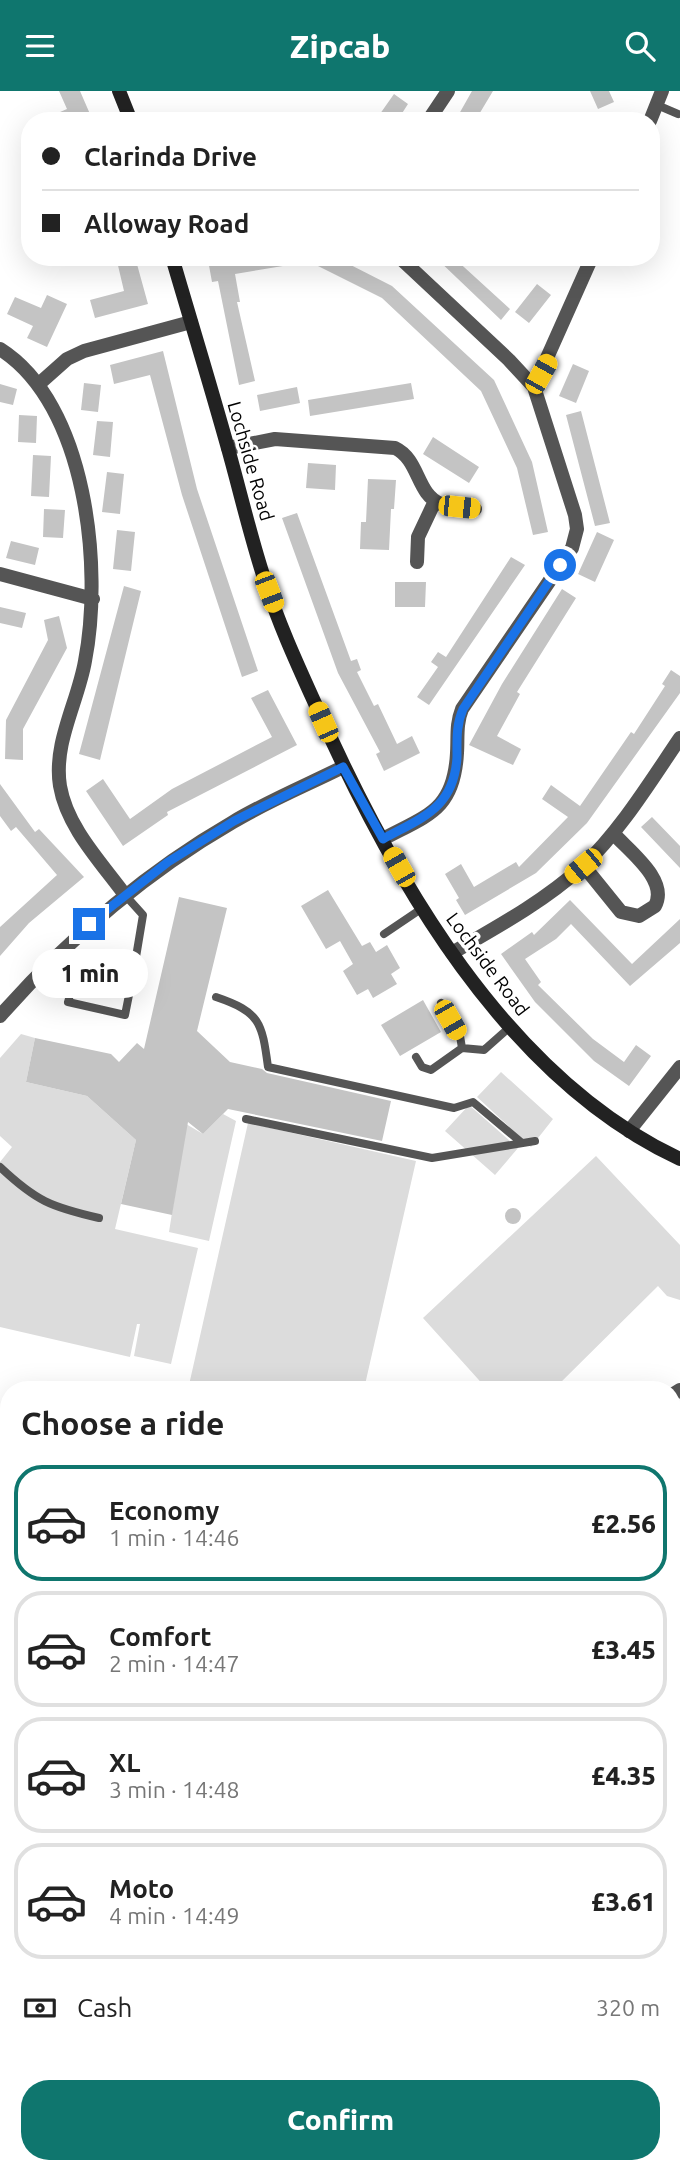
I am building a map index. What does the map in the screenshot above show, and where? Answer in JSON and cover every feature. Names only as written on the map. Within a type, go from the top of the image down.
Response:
[{"type":"street","points":[[119,91],[127,112]]},
{"type":"street","points":[[434,112],[447,91]]},
{"type":"street","name":"Lochside Road","points":[[175,266],[265,582],[293,656],[343,767],[383,839],[452,953],[510,1027],[581,1096],[629,1131],[680,1159]]},
{"type":"street","points":[[383,839],[436,809],[449,793],[456,776],[457,726],[463,709],[574,542],[575,515],[534,387],[515,365],[409,266]]},
{"type":"street","points":[[534,387],[588,266]]},
{"type":"street","points":[[40,383],[67,359],[84,351],[191,322]]},
{"type":"street","points":[[0,349],[40,383],[62,424],[73,457],[90,542],[93,599],[85,665],[60,754],[60,783],[77,828],[125,895]]},
{"type":"street","points":[[228,448],[275,439],[395,448],[411,460],[424,488],[435,501],[444,506],[475,509]]},
{"type":"street","points":[[417,562],[418,537],[435,501]]},
{"type":"street","points":[[0,574],[93,599]]},
{"type":"street","points":[[452,953],[521,914],[583,866],[613,833],[680,738]]},
{"type":"street","points":[[0,1016],[72,939],[168,862],[234,821],[343,767]]},
{"type":"street","points":[[583,866],[621,912],[639,916],[655,906],[659,894],[656,881],[613,833]]},
{"type":"street","points":[[629,1131],[680,1067]]},
{"type":"lane","points":[[659,98],[678,114]]},
{"type":"lane","points":[[125,895],[143,915],[133,975],[125,1015],[68,1002],[74,981],[84,966],[133,975]]},
{"type":"lane","points":[[384,934],[424,907]]},
{"type":"lane","points":[[216,997],[245,1007],[256,1021],[263,1031],[268,1067],[454,1108],[473,1102],[522,1143]]},
{"type":"lane","points":[[441,1003],[460,1036],[462,1048]]},
{"type":"lane","points":[[416,1057],[422,1067],[431,1070],[462,1048],[484,1050],[510,1027]]},
{"type":"lane","points":[[246,1119],[432,1159],[535,1141]]},
{"type":"lane","points":[[0,1167],[26,1193],[57,1208],[99,1218]]},
{"type":"shaded area","points":[[21,1034],[35,1038],[26,1082],[87,1096],[136,1140],[115,1229],[198,1248],[171,1364],[134,1356],[140,1324],[137,1324],[130,1357],[0,1327],[0,1162],[12,1147],[0,1136],[0,1058]]},
{"type":"shaded area","points":[[501,1072],[553,1119],[531,1147],[477,1097]]},
{"type":"shaded area","points":[[469,1105],[518,1148],[495,1175],[445,1131]]},
{"type":"shaded area","points":[[223,1114],[236,1121],[209,1241],[169,1232],[186,1124],[203,1134]]},
{"type":"shaded area","points":[[248,1123],[416,1161],[366,1381],[190,1381]]},
{"type":"shaded area","points":[[596,1156],[680,1245],[680,1300],[667,1296],[658,1286],[562,1381],[480,1381],[423,1318]]},
{"type":"building","points":[[59,91],[80,91],[89,112],[60,112],[67,109]]},
{"type":"building","points":[[472,91],[493,91],[480,112],[460,112]]},
{"type":"building","points":[[590,91],[609,91],[614,102],[598,109]]},
{"type":"building","points":[[394,94],[408,104],[403,112],[381,112]]},
{"type":"building","points":[[118,266],[137,266],[148,304],[95,318],[90,300],[124,291]]},
{"type":"building","points":[[209,266],[283,266],[235,274],[240,302],[237,302],[255,381],[239,385],[218,281],[212,282]]},
{"type":"building","points":[[318,266],[353,266],[392,286],[494,380],[532,462],[548,532],[533,535],[517,468],[481,391],[382,298]]},
{"type":"building","points":[[444,266],[463,266],[510,309],[501,320]]},
{"type":"building","points":[[537,284],[551,295],[529,323],[515,312]]},
{"type":"building","points":[[47,295],[67,304],[47,347],[27,338],[33,326],[7,314],[15,297],[41,308]]},
{"type":"building","points":[[163,351],[197,489],[258,671],[242,677],[182,495],[150,375],[114,384],[110,365]]},
{"type":"building","points":[[573,364],[589,371],[576,403],[559,396]]},
{"type":"building","points":[[84,383],[101,385],[98,412],[81,410]]},
{"type":"building","points":[[411,383],[414,399],[310,416],[308,400]]},
{"type":"building","points":[[0,384],[17,389],[13,405],[0,402]]},
{"type":"building","points":[[297,387],[300,403],[260,411],[257,395]]},
{"type":"building","points":[[581,411],[610,523],[595,526],[566,415]]},
{"type":"building","points":[[19,415],[37,416],[36,443],[18,442]]},
{"type":"building","points":[[97,421],[113,422],[110,457],[93,455]]},
{"type":"building","points":[[433,437],[479,467],[469,483],[423,454]]},
{"type":"building","points":[[33,455],[51,456],[49,497],[31,496]]},
{"type":"building","points":[[308,463],[336,465],[335,490],[306,488]]},
{"type":"building","points":[[107,472],[124,474],[120,514],[102,512]]},
{"type":"building","points":[[368,479],[396,480],[389,550],[360,549],[361,522],[366,522]]},
{"type":"building","points":[[44,509],[65,510],[63,538],[43,537]]},
{"type":"building","points":[[297,513],[351,661],[357,659],[361,670],[357,672],[374,706],[378,704],[397,744],[412,736],[420,753],[384,771],[376,754],[380,752],[338,673],[282,518]]},
{"type":"building","points":[[117,530],[135,532],[131,571],[113,569]]},
{"type":"building","points":[[597,532],[614,540],[595,582],[578,574]]},
{"type":"building","points":[[11,541],[39,548],[35,565],[6,558]]},
{"type":"building","points":[[511,557],[525,565],[429,705],[417,697],[438,667],[431,662],[438,652],[446,657]]},
{"type":"building","points":[[395,582],[426,582],[425,607],[395,607]]},
{"type":"building","points":[[124,586],[141,591],[100,760],[79,754]]},
{"type":"building","points":[[562,589],[576,598],[517,692],[520,694],[497,736],[521,749],[513,765],[469,745],[502,684]]},
{"type":"building","points":[[0,607],[26,613],[22,628],[0,623]]},
{"type":"building","points":[[59,616],[67,648],[23,729],[23,760],[5,759],[6,720],[48,640],[44,620]]},
{"type":"building","points":[[671,670],[680,676],[680,693],[587,823],[536,873],[465,915],[445,874],[461,864],[474,887],[516,862],[519,867],[568,817],[542,799],[551,785],[580,806],[631,732],[634,734],[665,686],[662,684]]},
{"type":"building","points":[[268,690],[297,745],[167,812],[168,815],[123,846],[86,791],[103,779],[130,819],[172,789],[272,737],[251,698]]},
{"type":"building","points":[[0,784],[35,832],[39,829],[84,877],[29,923],[0,956],[0,927],[57,875],[16,827],[11,831],[0,816]]},
{"type":"building","points":[[652,817],[680,846],[680,868],[641,827]]},
{"type":"building","points":[[328,890],[362,946],[370,942],[376,952],[387,945],[400,968],[391,974],[397,984],[373,998],[368,989],[357,995],[343,971],[353,964],[340,941],[326,949],[301,906]]},
{"type":"building","points":[[179,897],[227,908],[197,1031],[230,1062],[391,1101],[382,1141],[228,1109],[203,1134],[188,1122],[172,1215],[121,1204],[136,1140],[87,1096],[26,1082],[35,1038],[111,1054],[119,1062],[137,1043],[144,1049]]},
{"type":"building","points":[[570,900],[632,964],[680,919],[680,943],[630,986],[571,924],[556,939],[525,959],[541,982],[538,985],[593,1039],[624,1062],[636,1045],[651,1056],[629,1086],[594,1061],[535,1002],[501,954],[532,932],[534,935]]},
{"type":"building","points":[[423,1000],[441,1032],[400,1056],[381,1025]]},
{"type":"building","points":[[513,1208],[519,1210],[519,1222],[513,1224],[507,1222],[505,1216],[507,1210]]},
{"type":"route","points":[[89,924],[168,862],[234,821],[343,767],[383,839],[436,809],[449,793],[456,776],[457,726],[463,709],[560,565]]}]
